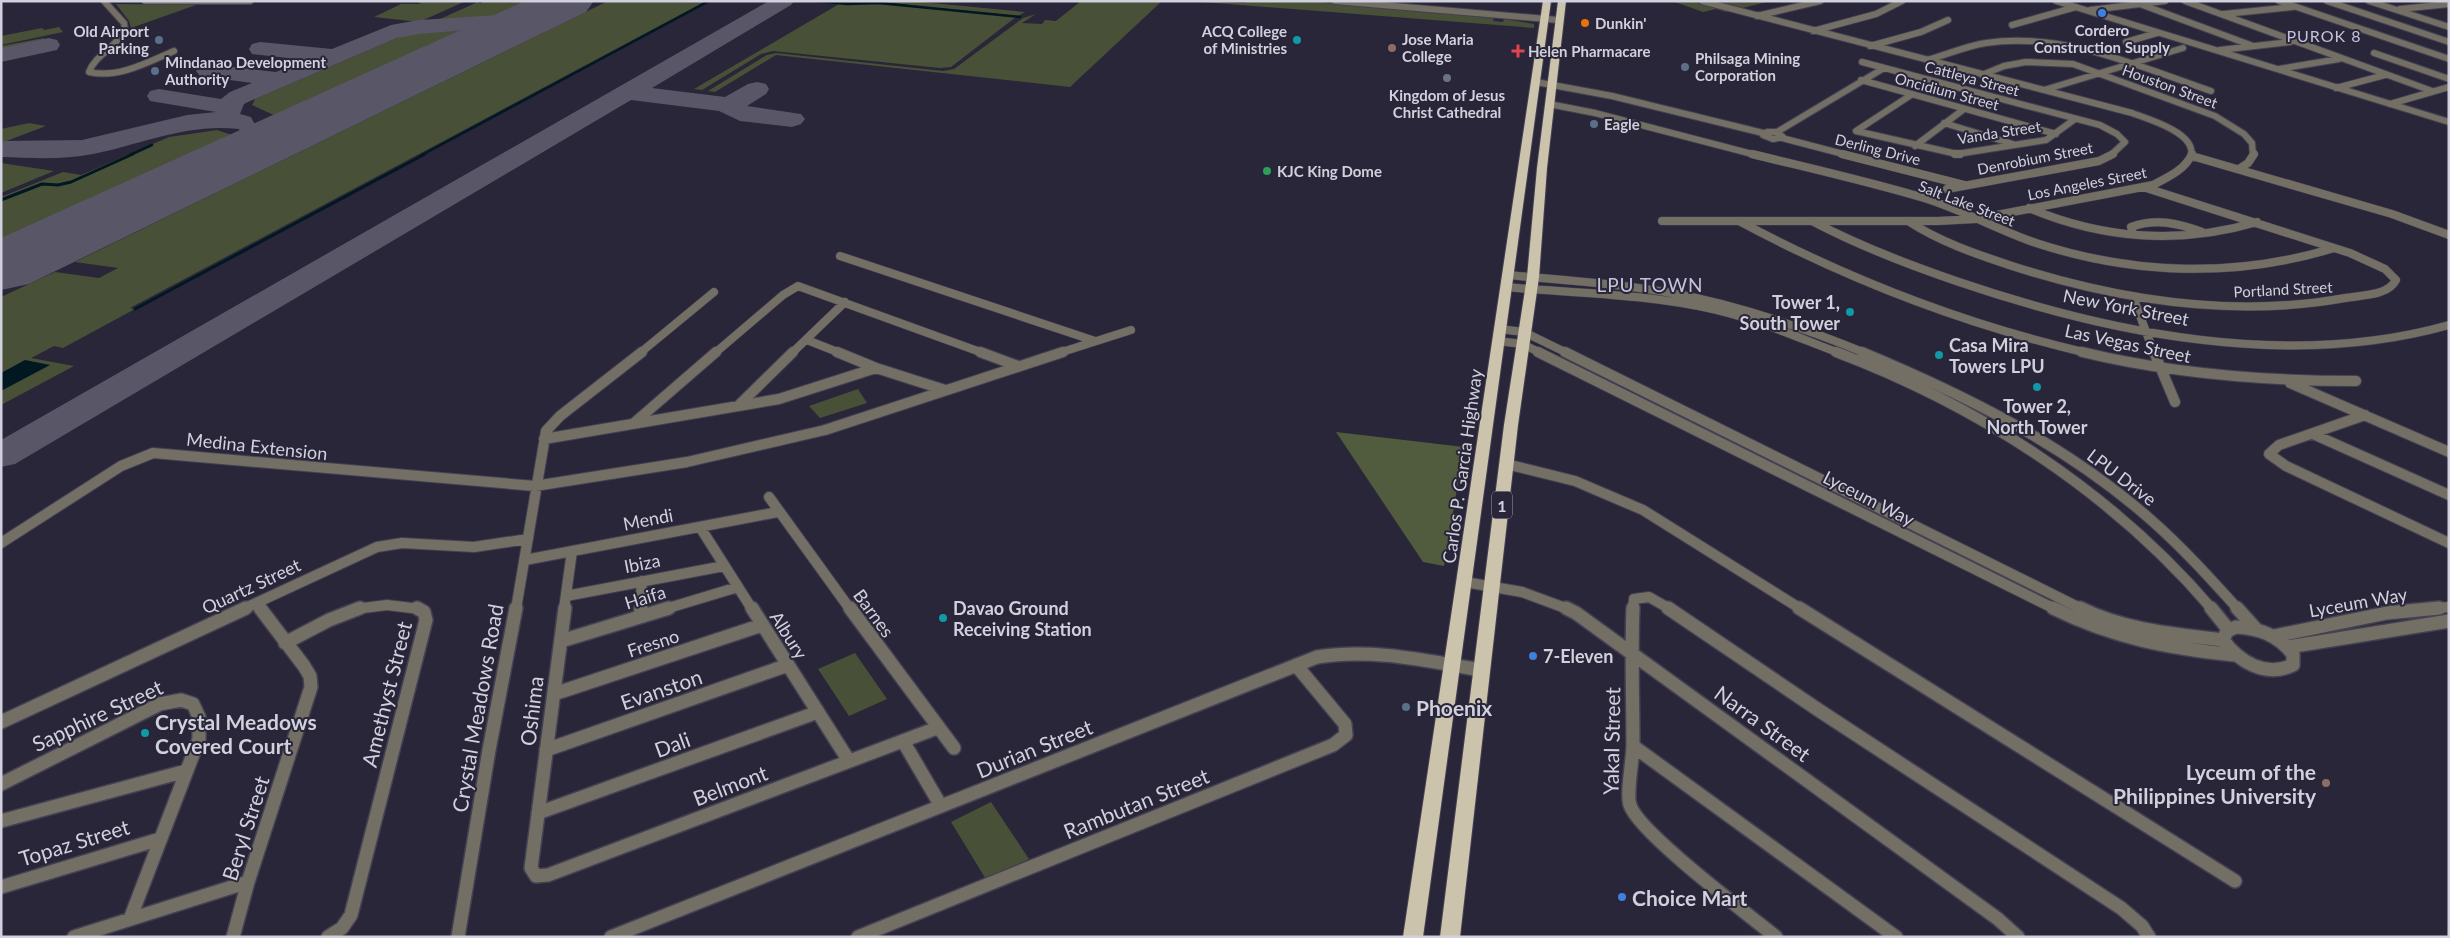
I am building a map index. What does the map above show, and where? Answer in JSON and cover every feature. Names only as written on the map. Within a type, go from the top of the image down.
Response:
[{"type":"highway","name":"Carlos P. Garcia Highway","points":[[1413,937],[1547,1]]},
{"type":"highway","name":"1","points":[[1450,937],[1506,464],[1531,284],[1558,20],[1562,1]]},
{"type":"highway","points":[[1487,422],[1511,425]]},
{"type":"street","points":[[104,1],[124,23],[125,30],[111,50],[90,65],[89,72],[96,74],[121,70],[174,51]]},
{"type":"street","points":[[145,1],[250,1]]},
{"type":"street","points":[[1336,1],[1558,20]]},
{"type":"street","points":[[1702,1],[1812,32],[2132,113],[2166,125],[2185,136],[2190,143],[2192,156],[2392,214],[2449,235]]},
{"type":"street","points":[[1754,16],[1820,1]]},
{"type":"street","points":[[1812,32],[1876,14],[1902,1]]},
{"type":"street","points":[[2056,1],[2449,122]]},
{"type":"street","points":[[2086,11],[2165,1]]},
{"type":"street","points":[[2185,1],[2432,91]]},
{"type":"street","points":[[2279,1],[2449,59]]},
{"type":"street","points":[[2327,1],[2449,42]]},
{"type":"street","points":[[2369,1],[2449,27]]},
{"type":"street","points":[[2140,4],[2253,46]]},
{"type":"street","points":[[2395,10],[2449,4]]},
{"type":"street","points":[[2012,24],[2076,7]]},
{"type":"street","points":[[2220,15],[2294,7]]},
{"type":"street","points":[[2428,20],[2449,18]]},
{"type":"street","points":[[1869,46],[1920,32],[1948,20]]},
{"type":"street","points":[[2126,42],[2158,33]]},
{"type":"street","points":[[2216,51],[2294,41]]},
{"type":"street","points":[[1926,60],[1984,44],[2015,42],[2076,48],[2210,91]]},
{"type":"street","points":[[2043,90],[2183,48]]},
{"type":"street","points":[[2374,53],[2449,79]]},
{"type":"street","points":[[2276,69],[2341,59]]},
{"type":"street","name":"Houston Street","points":[[1982,75],[2012,62],[2037,60],[2073,64],[2198,108],[2244,134],[2252,143],[2254,154],[2248,163],[2239,169]]},
{"type":"street","name":"Cattleya Street","points":[[1862,62],[2075,119]]},
{"type":"street","points":[[1779,135],[1861,80],[1884,68]]},
{"type":"street","points":[[2335,88],[2386,75]]},
{"type":"street","name":"Oncidium Street","points":[[1861,80],[2056,134]]},
{"type":"street","points":[[1536,84],[1551,94]]},
{"type":"street","points":[[2389,105],[2449,86]]},
{"type":"street","name":"Derling Drive","points":[[1551,94],[1626,100],[1764,133],[1768,138],[1779,135],[1968,185]]},
{"type":"street","name":"Salt Lake Street","points":[[1551,94],[1595,113],[1923,198],[2059,251],[2113,262],[2152,266],[2235,269],[2307,258],[2334,248]]},
{"type":"street","name":"Vanda Street","points":[[1911,95],[1856,130],[1862,134],[1957,154],[2046,140],[2075,119]]},
{"type":"street","points":[[1916,146],[1964,109]]},
{"type":"street","name":"Denrobium Street","points":[[1947,189],[2100,161],[2124,146],[2123,138],[2112,130],[2075,119]]},
{"type":"street","points":[[1944,123],[2016,145]]},
{"type":"street","name":"Los Angeles Street","points":[[1662,221],[1907,221],[1976,219],[2143,187],[2177,173],[2191,160],[2192,156]]},
{"type":"street","name":"Portland Street","points":[[1907,221],[1942,240],[2024,271],[2133,297],[2189,304],[2272,306],[2350,299],[2385,291],[2393,286],[2396,280],[2385,269],[2334,248],[2143,187]]},
{"type":"street","points":[[2029,208],[2070,224],[2133,234],[2175,236],[2206,234],[2239,229],[2257,222]]},
{"type":"street","name":"Las Vegas Street","points":[[1738,221],[1808,258],[1909,301],[2029,338],[2160,367],[2229,377],[2356,381]]},
{"type":"street","name":"New York Street","points":[[1811,221],[1897,260],[1962,284],[2042,307],[2144,330],[2220,340],[2331,344],[2388,340],[2449,325]]},
{"type":"street","points":[[2133,234],[2131,227],[2160,221],[2174,222],[2206,234]]},
{"type":"street","points":[[840,256],[1095,341]]},
{"type":"street","name":"LPU Drive","points":[[1507,281],[1719,311],[1833,351],[1928,392],[2004,432],[2127,522],[2191,584],[2226,634],[2235,655]]},
{"type":"street","name":"LPU Drive","points":[[1507,281],[1666,293],[1744,311],[1823,337],[1942,386],[2020,425],[2084,468],[2150,519],[2256,629]]},
{"type":"street","points":[[634,423],[792,288],[802,287],[1018,366]]},
{"type":"street","points":[[714,292],[634,359],[560,416],[546,431],[544,439],[738,406],[815,389],[876,368]]},
{"type":"street","points":[[2133,297],[2144,330],[2175,402]]},
{"type":"street","points":[[738,406],[844,302]]},
{"type":"street","name":"Medina Extension","points":[[1,543],[121,466],[152,453],[535,486],[604,476],[763,446],[825,430],[1131,330]]},
{"type":"street","name":"Lyceum Way","points":[[1499,335],[1523,338],[1590,366],[2094,615],[2154,632],[2226,634],[2245,627],[2256,629]]},
{"type":"street","name":"Lyceum Way","points":[[1523,338],[1580,372],[2087,625],[2121,638],[2159,647],[2235,655]]},
{"type":"street","points":[[807,340],[876,368],[945,390]]},
{"type":"street","points":[[1580,372],[1590,366]]},
{"type":"street","points":[[2285,380],[2449,452]]},
{"type":"street","points":[[2365,415],[2279,445],[2271,450],[2269,454],[2286,466],[2449,543]]},
{"type":"street","points":[[2313,434],[2449,495]]},
{"type":"street","name":"Crystal Meadows Road","points":[[458,937],[488,750],[525,560],[535,486],[544,439]]},
{"type":"street","points":[[1506,464],[1575,481],[1643,510],[2235,881]]},
{"type":"street","name":"Barnes","points":[[770,497],[778,512],[937,728],[954,748]]},
{"type":"street","name":"Mendi","points":[[525,560],[778,512]]},
{"type":"street","name":"Albury","points":[[700,527],[849,762]]},
{"type":"street","name":"Quartz Street","points":[[1,722],[362,553],[389,544],[474,548],[528,539]]},
{"type":"street","name":"Oshima","points":[[536,876],[531,868],[572,551]]},
{"type":"street","name":"Ibiza","points":[[566,596],[724,566]]},
{"type":"street","points":[[640,617],[642,581]]},
{"type":"street","name":"Narra Street","points":[[1465,582],[1522,591],[1560,605],[1631,652],[1998,918],[2018,937]]},
{"type":"street","name":"Haifa","points":[[561,641],[738,588]]},
{"type":"street","name":"Yakal Street","points":[[1776,937],[1662,843],[1635,816],[1629,804],[1633,746],[1631,652],[1634,599],[1649,597],[1658,601],[1820,711],[2121,908],[2142,926],[2149,937]]},
{"type":"street","name":"Beryl Street","points":[[233,937],[248,882],[311,687],[310,676],[304,666],[256,603]]},
{"type":"street","name":"Amethyst Street","points":[[285,643],[350,610],[368,604],[392,604],[416,608],[426,615],[351,915],[342,928],[328,937]]},
{"type":"street","name":"Lyceum Way","points":[[2274,636],[2387,613],[2449,607]]},
{"type":"street","name":"Lyceum Way","points":[[2288,647],[2449,621]]},
{"type":"street","name":"Fresno","points":[[554,694],[762,625]]},
{"type":"street","points":[[2235,655],[2259,667],[2280,670],[2293,665],[2293,654],[2288,647],[2274,636],[2256,629]]},
{"type":"street","name":"Durian Street","points":[[611,937],[1296,665],[1337,653],[1357,652],[1482,670]]},
{"type":"street","name":"Evanston","points":[[546,750],[788,665]]},
{"type":"street","name":"Rambutan Street","points":[[858,937],[1333,745],[1346,735],[1345,724],[1296,665]]},
{"type":"street","name":"Sapphire Street","points":[[1,784],[141,712],[176,699],[186,699],[193,703],[200,727],[199,738],[130,919]]},
{"type":"street","name":"Dali","points":[[538,814],[818,712]]},
{"type":"street","name":"Belmont","points":[[536,876],[548,875],[937,728]]},
{"type":"street","points":[[903,741],[941,806]]},
{"type":"street","points":[[1633,746],[1896,937]]},
{"type":"street","points":[[1,821],[186,771]]},
{"type":"street","name":"Topaz Street","points":[[1,886],[160,839]]},
{"type":"street","points":[[74,937],[248,882]]},
{"type":"green space","points":[[421,1],[466,1],[419,22],[374,17],[401,4],[422,4],[418,3]]},
{"type":"green space","points":[[480,1],[533,1],[498,17],[429,24]]},
{"type":"green space","points":[[608,1],[706,1],[130,308],[135,309],[63,348],[54,346],[31,358],[74,366],[1,405],[1,297],[55,272],[99,278],[118,268],[75,262]]},
{"type":"green space","points":[[825,1],[911,1],[1025,12],[1018,16],[880,2]]},
{"type":"green space","points":[[1081,1],[1162,1],[1070,87],[776,55],[715,92],[708,91],[767,55],[776,53],[943,71],[954,69],[1023,18],[1036,14],[1022,23],[1042,24],[1045,20],[1056,21]]},
{"type":"green space","points":[[1189,1],[1246,3],[1247,1],[1310,1],[1494,18],[1493,21],[1503,22],[1504,19],[1534,24],[1534,28]]},
{"type":"green space","points":[[1672,1],[1771,1],[1726,12],[1716,9],[1703,12]]},
{"type":"green space","points":[[116,4],[196,5],[131,28],[129,21]]},
{"type":"green space","points":[[839,4],[879,4],[1016,17],[951,67],[940,68],[773,51],[761,54],[702,90],[694,89]]},
{"type":"green space","points":[[59,27],[63,32],[1,45],[1,36],[42,28],[44,30]]},
{"type":"green space","points":[[467,30],[278,117],[252,105],[255,99],[404,35],[434,31]]},
{"type":"green space","points":[[44,38],[48,44],[1,54],[1,46]]},
{"type":"green space","points":[[29,123],[46,126],[1,143],[1,129]]},
{"type":"green space","points":[[217,130],[235,136],[1,242],[1,197],[63,172],[81,175],[169,137]]},
{"type":"green space","points":[[1,163],[54,171],[1,193]]},
{"type":"green space","points":[[858,389],[867,403],[820,418],[809,406]]},
{"type":"green space","points":[[1336,432],[1464,447],[1444,566],[1423,562]]},
{"type":"green space","points":[[855,653],[887,699],[849,716],[818,669]]},
{"type":"green space","points":[[991,802],[1029,859],[987,881],[951,822]]},
{"type":"water","points":[[25,360],[50,365],[1,391],[1,373]]},
{"type":"waterway","points":[[422,155],[709,1]]},
{"type":"waterway","points":[[816,1],[847,4],[879,3],[1020,17]]},
{"type":"waterway","points":[[130,155],[152,145]]},
{"type":"waterway","points":[[1,200],[42,184],[58,185],[71,182],[133,154]]},
{"type":"waterway","points":[[135,309],[425,154]]},
{"type":"taxiway","points":[[627,92],[784,1]]},
{"type":"taxiway","points":[[231,109],[232,101],[239,97],[391,32],[419,27],[529,19]]},
{"type":"taxiway","points":[[1,55],[49,45]]},
{"type":"taxiway","points":[[260,49],[329,55]]},
{"type":"taxiway","points":[[208,71],[265,77],[276,80]]},
{"type":"taxiway","points":[[725,104],[739,101],[757,89]]},
{"type":"taxiway","points":[[1,456],[627,92]]},
{"type":"taxiway","points":[[627,92],[725,104]]},
{"type":"taxiway","points":[[159,96],[228,107]]},
{"type":"taxiway","points":[[725,104],[740,113],[792,119]]},
{"type":"taxiway","points":[[1,149],[47,150],[82,148],[187,123],[206,120],[242,122]]},
{"type":"taxiway","points":[[251,131],[275,132],[299,127]]},
{"type":"runway","points":[[1,267],[568,1]]},
{"type":"place","name":"Cordero Construction Supply","points":[[2102,13]]},
{"type":"place","name":"Dunkin'","points":[[1585,23]]},
{"type":"place","name":"Old Airport Parking","points":[[159,40]]},
{"type":"place","name":"ACQ College of Ministries","points":[[1297,40]]},
{"type":"place","name":"Jose Maria College","points":[[1392,48]]},
{"type":"place","name":"Helen Pharmacare","points":[[1518,51]]},
{"type":"place","name":"Philsaga Mining Corporation","points":[[1685,67]]},
{"type":"place","name":"Mindanao Development Authority","points":[[155,71]]},
{"type":"place","name":"Kingdom of Jesus Christ Cathedral","points":[[1447,78]]},
{"type":"place","name":"Eagle","points":[[1594,124]]},
{"type":"place","name":"KJC King Dome","points":[[1267,171]]},
{"type":"place","name":"Tower 1, South Tower","points":[[1850,312]]},
{"type":"place","name":"Casa Mira Towers LPU","points":[[1939,355]]},
{"type":"place","name":"Tower 2, North Tower","points":[[2037,387]]},
{"type":"place","name":"Davao Ground Receiving Station","points":[[943,618]]},
{"type":"place","name":"7-Eleven","points":[[1533,656]]},
{"type":"place","name":"Phoenix","points":[[1406,707]]},
{"type":"place","name":"Crystal Meadows Covered Court","points":[[145,733]]},
{"type":"place","name":"Lyceum of the Philippines University","points":[[2326,783]]},
{"type":"place","name":"Choice Mart","points":[[1622,897]]},
{"type":"district","name":"PUROK 8","points":[[2324,35]]},
{"type":"district","name":"LPU TOWN","points":[[1650,284]]}]
